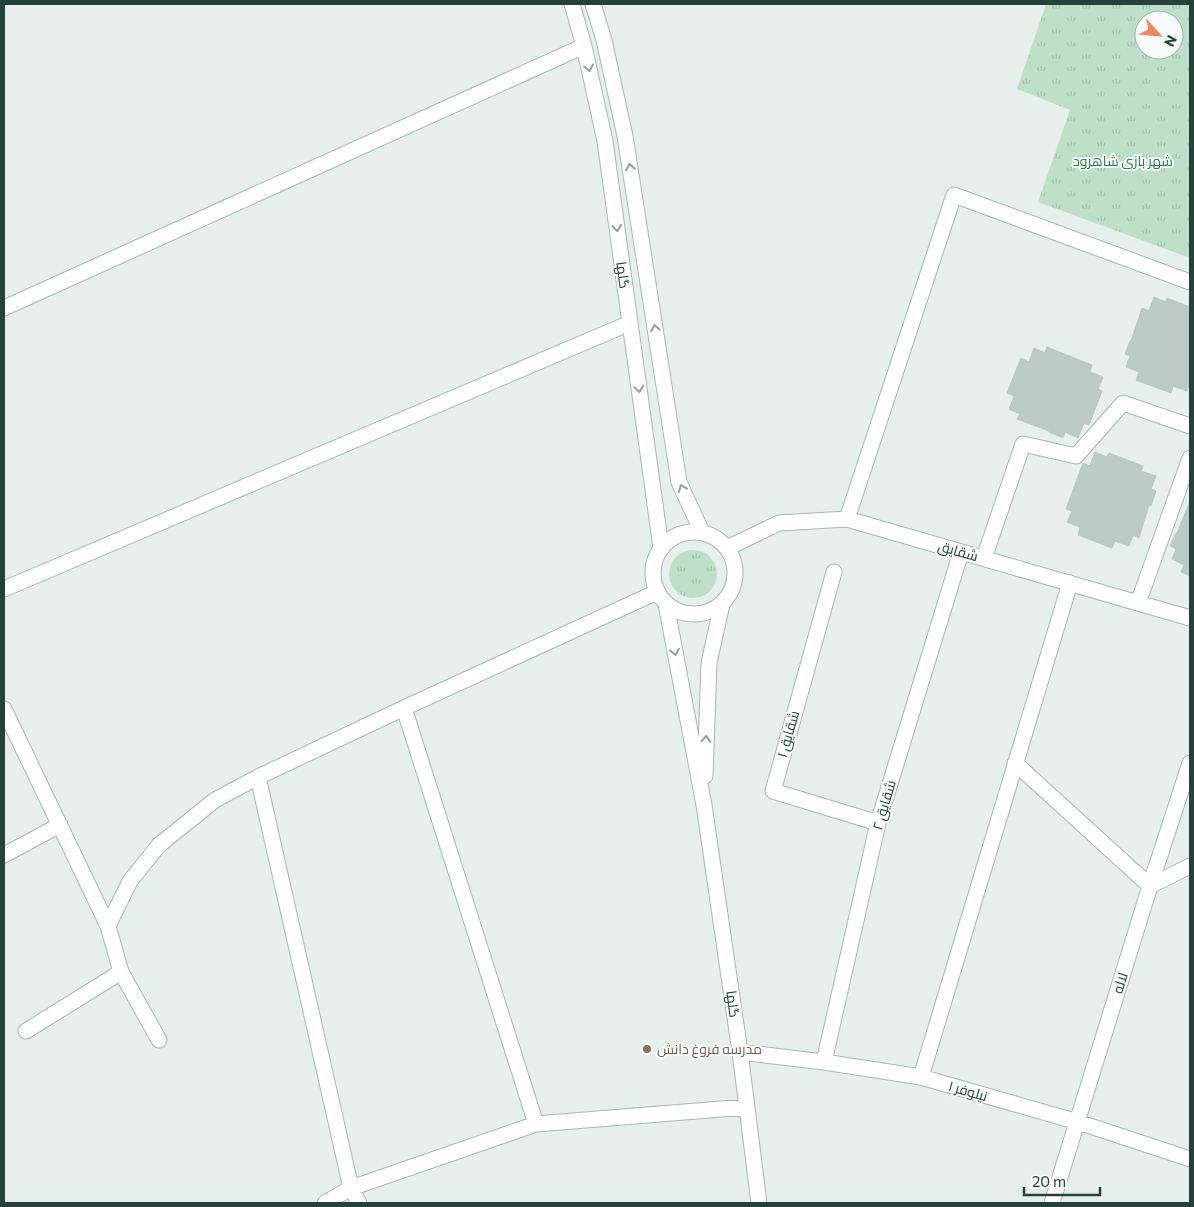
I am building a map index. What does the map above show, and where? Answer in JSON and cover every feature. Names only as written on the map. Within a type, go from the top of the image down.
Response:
[{"type":"street","name":"گلها","points":[[572,4],[584,46],[605,141],[661,548]]},
{"type":"street","name":"گلها","points":[[593,4],[604,40],[625,136],[679,482],[702,532]]},
{"type":"street","points":[[4,308],[584,46]]},
{"type":"street","points":[[847,519],[954,195],[1190,282]]},
{"type":"street","points":[[4,589],[630,322]]},
{"type":"street","points":[[984,558],[1023,444],[1076,456],[1123,402],[1190,426]]},
{"type":"street","points":[[1138,603],[1190,458]]},
{"type":"street","name":"شقایق","points":[[727,548],[779,523],[847,519],[1190,618]]},
{"type":"street","points":[[687,532],[702,532],[716,538],[727,548],[734,562],[735,577],[731,592],[722,604],[709,612],[694,615],[679,612],[662,598],[653,577],[654,562],[661,548],[673,538],[687,532]]},
{"type":"street","name":"شقایق ۲","points":[[824,1062],[878,823],[961,552]]},
{"type":"street","name":"شقایق ۱","points":[[834,572],[773,791],[878,823]]},
{"type":"street","points":[[921,1077],[1070,584]]},
{"type":"street","name":"گلها","points":[[662,598],[704,805],[740,1052],[759,1203]]},
{"type":"street","points":[[108,926],[130,881],[159,845],[215,800],[258,777],[404,708],[662,598]]},
{"type":"street","name":"گلها","points":[[704,805],[709,663],[722,604]]},
{"type":"street","points":[[404,708],[536,1124]]},
{"type":"street","points":[[4,709],[108,926],[122,972],[159,1040]]},
{"type":"street","points":[[1015,763],[1150,886],[1190,866]]},
{"type":"street","name":"لاله","points":[[1052,1203],[1190,763]]},
{"type":"street","points":[[258,777],[351,1188],[359,1203]]},
{"type":"street","points":[[4,855],[60,825]]},
{"type":"street","points":[[26,1031],[122,972]]},
{"type":"street","name":"نیلوفر ۱","points":[[740,1052],[824,1062],[921,1077],[1078,1122],[1190,1159]]},
{"type":"street","points":[[325,1203],[351,1188],[536,1124],[746,1107]]},
{"type":"green space","name":"شهر بازی شاهرود","points":[[1046,4],[1190,4],[1190,258],[1038,202],[1070,110],[1017,89]]},
{"type":"green space","points":[[688,550],[698,550],[707,554],[713,560],[716,565],[716,583],[707,594],[698,598],[688,598],[679,594],[673,588],[669,579],[669,569],[673,560],[679,554]]},
{"type":"building","points":[[1154,297],[1166,302],[1167,298],[1190,307],[1190,382],[1187,391],[1173,386],[1171,393],[1136,380],[1139,372],[1126,367],[1130,356],[1125,354],[1142,308],[1149,311]]},
{"type":"building","points":[[1047,347],[1092,365],[1090,372],[1103,377],[1098,389],[1102,391],[1089,425],[1084,423],[1078,438],[1065,432],[1063,438],[1017,419],[1020,414],[1009,409],[1014,396],[1007,393],[1021,358],[1029,362],[1034,348],[1045,353]]},
{"type":"building","points":[[1095,452],[1107,457],[1109,453],[1143,466],[1141,471],[1156,476],[1151,489],[1156,491],[1151,506],[1149,505],[1139,538],[1133,535],[1129,546],[1115,541],[1112,548],[1078,535],[1080,527],[1067,522],[1072,511],[1066,509],[1083,463],[1090,466]]},
{"type":"building","points":[[1190,501],[1190,576],[1181,572],[1184,565],[1172,559],[1176,549],[1170,546]]},
{"type":"place","name":"مدرسه فروغ دانش","points":[[647,1049]]}]
